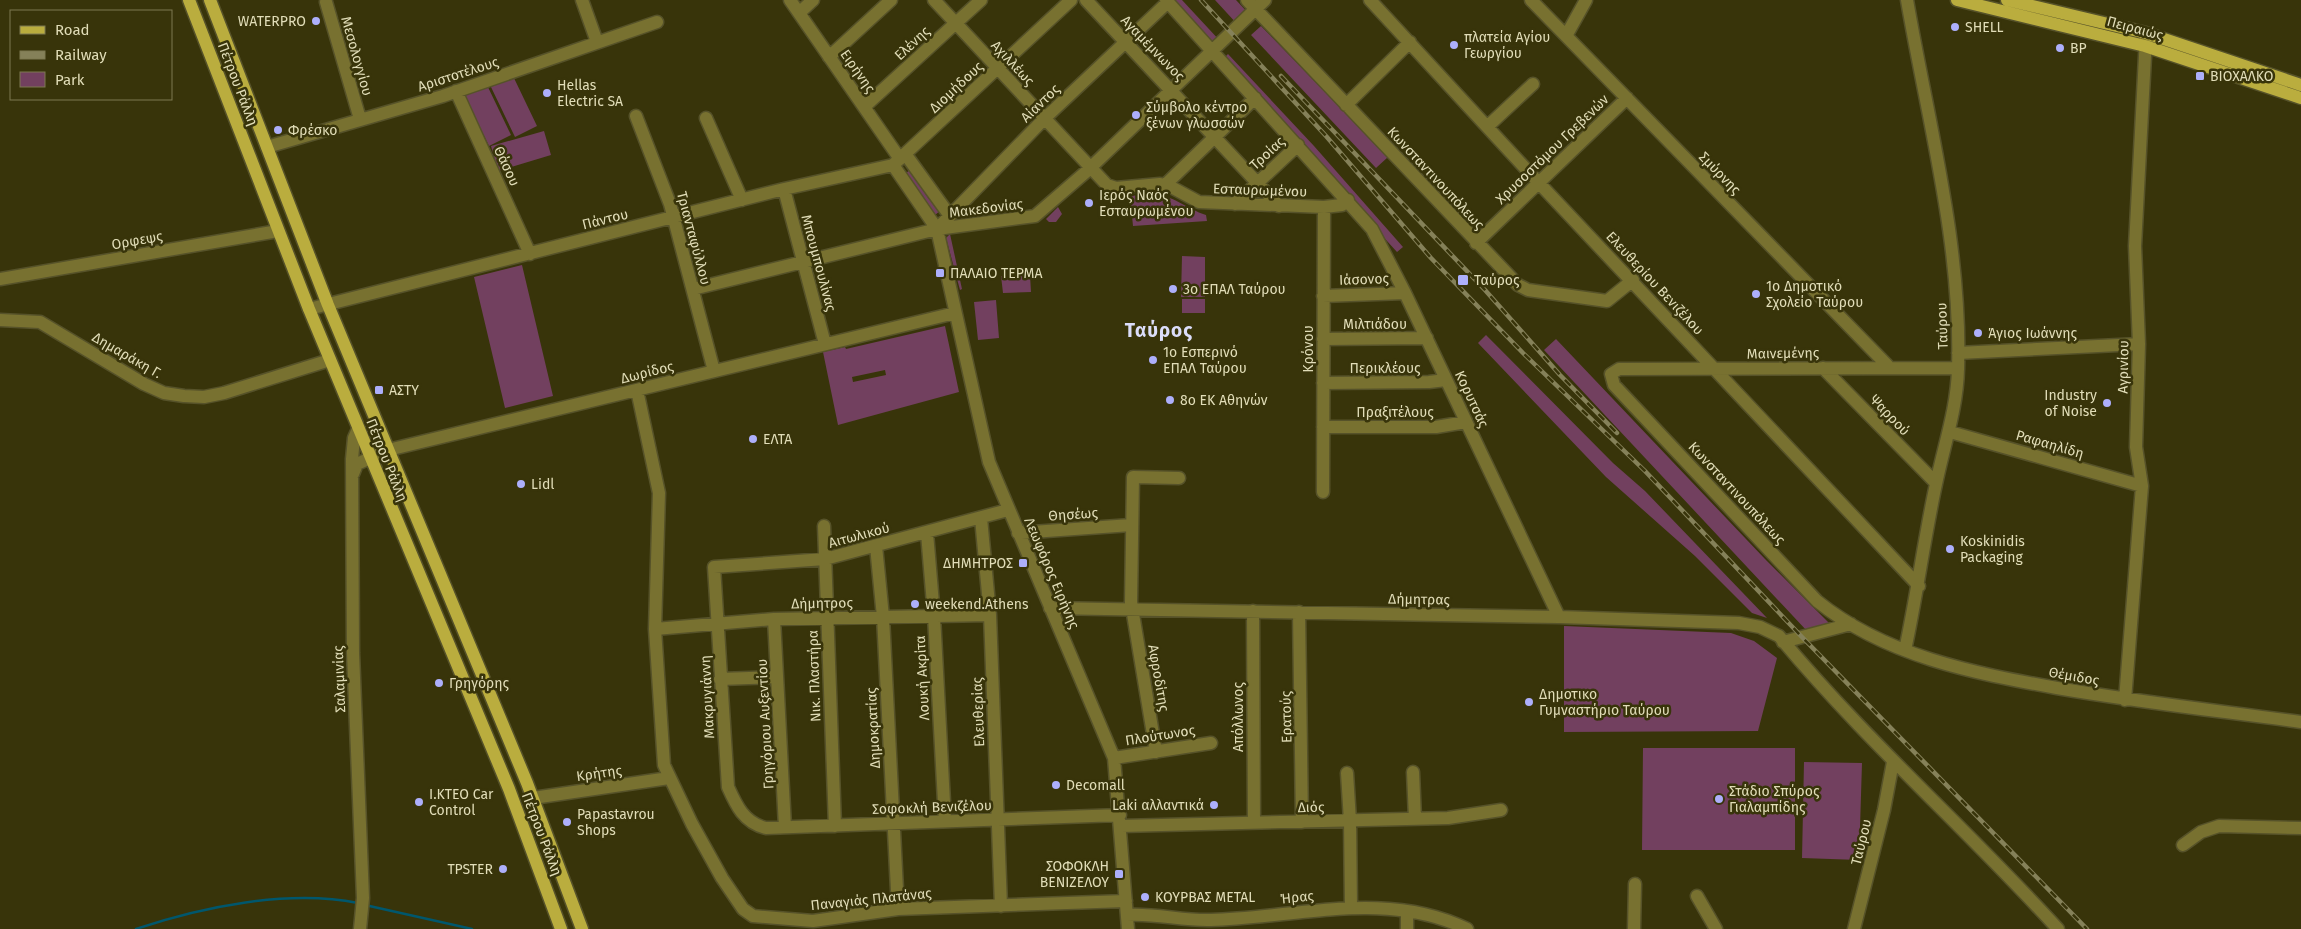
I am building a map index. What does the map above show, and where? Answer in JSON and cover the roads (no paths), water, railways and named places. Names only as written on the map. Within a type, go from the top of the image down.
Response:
[{"type":"main road","name":"Πέτρου Ράλλη","points":[[189,0],[309,310],[509,789],[561,929]]},
{"type":"main road","name":"Πέτρου Ράλλη","points":[[210,0],[328,305],[533,798],[582,929]]},
{"type":"main road","name":"Πειραιώς","points":[[1957,0],[2145,39],[2301,98]]},
{"type":"main road","name":"Πειραιώς","points":[[2007,0],[2027,2],[2301,85]]},
{"type":"street","points":[[582,0],[598,42]]},
{"type":"street","name":"Ειρήνης","points":[[790,0],[900,160],[937,229]]},
{"type":"street","points":[[799,13],[813,0]]},
{"type":"street","points":[[829,57],[891,0]]},
{"type":"street","name":"Αχιλλέως","points":[[934,0],[1090,168]]},
{"type":"street","name":"Ελένης","points":[[864,107],[981,0]]},
{"type":"street","name":"Διομήδους","points":[[900,160],[1071,0]]},
{"type":"street","name":"Αγαμέμνωνος","points":[[1086,0],[1280,206]]},
{"type":"street","name":"Κωνσταντινουπόλεως","points":[[1247,0],[1518,285],[1528,290],[1607,300],[1632,280]]},
{"type":"street","name":"Μακεδονίας","points":[[692,290],[937,229],[1033,217],[1046,209],[1090,168],[1213,52],[1265,0]]},
{"type":"street","name":"Ελευθερίου Βενιζέλου","points":[[1370,0],[1538,182],[1919,586]]},
{"type":"street","name":"Σμύρνης","points":[[1531,0],[1888,366]]},
{"type":"street","points":[[1566,36],[1586,0]]},
{"type":"street","name":"Ταύρου","points":[[1905,650],[1919,586],[1936,483],[1950,432],[1958,368],[1953,264],[1946,208],[1907,0]]},
{"type":"street","points":[[1167,1],[1348,200]]},
{"type":"street","name":"Αίαντος","points":[[937,229],[1044,119],[1167,1]]},
{"type":"street","name":"Μεσολογγίου","points":[[326,2],[360,119]]},
{"type":"street","name":"Αριστοτέλους","points":[[267,147],[456,91],[657,22]]},
{"type":"street","name":"Αγρινίου","points":[[2124,700],[2142,486],[2136,447],[2139,344],[2135,246],[2145,39]]},
{"type":"street","points":[[1346,105],[1410,42]]},
{"type":"street","points":[[1488,126],[1533,84]]},
{"type":"street","name":"Θάσου","points":[[456,91],[530,254]]},
{"type":"street","points":[[1165,185],[1255,98]]},
{"type":"street","name":"Χρυσοστόμου Γρεβενών","points":[[1476,243],[1627,98]]},
{"type":"street","name":"Τριανταφύλλου","points":[[636,116],[666,190],[714,371]]},
{"type":"street","points":[[706,118],[742,200]]},
{"type":"street","name":"Τροίας","points":[[1235,204],[1298,145]]},
{"type":"street","name":"Ειρήνης","points":[[900,160],[950,216]]},
{"type":"street","name":"Πάντου","points":[[309,310],[900,160]]},
{"type":"street","name":"Εσταυρωμένου","points":[[1090,168],[1112,187],[1165,185],[1199,202],[1324,207],[1342,205],[1348,200]]},
{"type":"street","name":"Μπουμπουλίνας","points":[[784,190],[825,344]]},
{"type":"street","name":"Κορυτσάς","points":[[1348,200],[1372,229],[1405,293],[1559,617]]},
{"type":"street","name":"Κρόνου","points":[[1323,492],[1324,207]]},
{"type":"street","name":"Λεωφόρος Ειρήνης","points":[[937,229],[987,456],[1008,510],[1114,758],[1121,821],[1128,929]]},
{"type":"street","name":"Ορφεψς","points":[[0,279],[278,231]]},
{"type":"street","name":"Ιάσονος","points":[[1323,296],[1405,293]]},
{"type":"street","name":"Δωρίδος","points":[[353,474],[357,464],[388,450],[956,312]]},
{"type":"street","name":"Δημαράκη Γ.","points":[[0,320],[40,322],[144,384],[164,393],[184,396],[204,397],[224,393],[330,360]]},
{"type":"street","name":"Μιλτιάδου","points":[[1323,339],[1427,338]]},
{"type":"street","points":[[1958,353],[2139,344]]},
{"type":"street","name":"Μαινεμένης","points":[[1611,374],[1618,369],[1717,370],[1888,366],[1958,368]]},
{"type":"street","name":"Ψαρρού","points":[[1823,368],[1936,483]]},
{"type":"street","name":"Κωνσταντινουπόλεως","points":[[1611,374],[1614,385],[1817,601],[1851,624]]},
{"type":"street","name":"Περικλέους","points":[[1323,383],[1429,382],[1446,380]]},
{"type":"street","name":"Παναγιάς Πλατάνας","points":[[637,390],[659,493],[655,629],[664,765],[722,878],[738,904],[753,916],[770,919],[823,921],[898,909],[1126,901]]},
{"type":"street","name":"Πραξιτέλους","points":[[1323,427],[1436,427],[1466,422]]},
{"type":"street","name":"Σαλαμινίας","points":[[358,428],[352,449],[353,653],[363,904],[360,929]]},
{"type":"street","name":"Ραφαηλίδη","points":[[1950,432],[2142,486]]},
{"type":"street","name":"Αφροδίτης","points":[[1156,752],[1132,609],[1131,525],[1133,477],[1179,478]]},
{"type":"street","name":"Αιτωλικού","points":[[714,567],[825,559],[1008,510]]},
{"type":"street","name":"Ελευθερίας","points":[[981,518],[990,615],[1001,906]]},
{"type":"street","name":"Θησέως","points":[[1018,533],[1131,525]]},
{"type":"street","name":"Νικ. Πλαστήρα","points":[[824,526],[835,826]]},
{"type":"street","name":"Λουκή Ακρίτα","points":[[927,533],[934,616],[945,822]]},
{"type":"street","name":"Δημοκρατίας","points":[[876,546],[883,617],[892,823],[898,909]]},
{"type":"street","name":"Μακρυγιάννη","points":[[714,567],[728,787],[735,802],[748,820]]},
{"type":"street","name":"Δήμητρας","points":[[1050,608],[1559,617],[1739,623],[1771,632],[1783,642],[1893,762],[2016,884],[2058,929]]},
{"type":"street","name":"Απόλλωνος","points":[[1253,611],[1254,823]]},
{"type":"street","name":"Ερατούς","points":[[1299,612],[1302,822]]},
{"type":"street","name":"Δήμητρος","points":[[655,629],[774,620],[990,615]]},
{"type":"street","name":"Γρηγόριου Αυξεντίου","points":[[774,620],[785,827]]},
{"type":"street","points":[[1783,642],[1851,624]]},
{"type":"street","name":"Θέμιδος","points":[[1851,624],[1905,650],[1987,675],[2124,700],[2301,722]]},
{"type":"street","points":[[720,679],[777,677]]},
{"type":"street","name":"Πλούτωνος","points":[[1114,758],[1211,743]]},
{"type":"street","name":"Ταύρου","points":[[1854,929],[1884,810],[1893,762]]},
{"type":"street","points":[[1413,772],[1415,819]]},
{"type":"street","points":[[1346,773],[1350,821],[1351,908]]},
{"type":"street","name":"Κρήτης","points":[[533,798],[669,778]]},
{"type":"street","name":"Διός","points":[[1121,821],[1254,823],[1350,821],[1448,818],[1501,810]]},
{"type":"street","name":"Σοφοκλή Βενιζέλου","points":[[748,820],[766,828],[997,820],[1121,821]]},
{"type":"street","points":[[2183,845],[2201,832],[2218,826],[2301,828]]},
{"type":"street","points":[[1634,929],[1635,884]]},
{"type":"street","points":[[1697,896],[1716,929]]},
{"type":"street","name":"Ήρας","points":[[1127,915],[1147,914],[1188,920],[1213,920],[1351,908],[1435,916],[1467,929]]},
{"type":"street","points":[[1407,912],[1407,929]]},
{"type":"waterway","points":[[136,929],[217,907],[245,902],[303,898],[331,899],[358,903]]},
{"type":"waterway","points":[[365,905],[472,929]]},
{"type":"railway","points":[[1201,0],[1326,136],[1431,258],[1523,353],[1645,471],[1801,636],[2087,929]]},
{"type":"railway","points":[[1281,76],[1485,290],[1560,375],[1617,433]]},
{"type":"place","name":"WATERPRO","points":[[316,21]]},
{"type":"place","name":"SHELL","points":[[1955,27]]},
{"type":"place","name":"πλατεία Αγίου Γεωργίου","points":[[1454,45]]},
{"type":"place","name":"BP","points":[[2060,48]]},
{"type":"place","name":"ΒΙΟΧΑΛΚΟ","points":[[2200,76]]},
{"type":"place","name":"Hellas Electric SA","points":[[547,93]]},
{"type":"place","name":"Σύμβολο κέντρο ξένων γλωσσών","points":[[1136,115]]},
{"type":"place","name":"Φρέσκο","points":[[278,130]]},
{"type":"place","name":"Ιερός Ναός Εσταυρωμένου","points":[[1089,203]]},
{"type":"place","name":"ΠΑΛΑΙΟ ΤΕΡΜΑ","points":[[940,273]]},
{"type":"place","name":"Ταύρος","points":[[1463,280]]},
{"type":"place","name":"3ο ΕΠΑΛ Ταύρου","points":[[1173,289]]},
{"type":"place","name":"1ο Δημοτικό Σχολείο Ταύρου","points":[[1756,294]]},
{"type":"place","name":"Άγιος Ιωάννης","points":[[1978,333]]},
{"type":"place","name":"1ο Εσπερινό ΕΠΑΛ Ταύρου","points":[[1153,360]]},
{"type":"place","name":"ΑΣΤΥ","points":[[379,390]]},
{"type":"place","name":"8ο ΕΚ Αθηνών","points":[[1170,400]]},
{"type":"place","name":"Industry of Noise","points":[[2107,403]]},
{"type":"place","name":"ΕΛΤΑ","points":[[753,439]]},
{"type":"place","name":"Lidl","points":[[521,484]]},
{"type":"place","name":"Koskinidis Packaging","points":[[1950,549]]},
{"type":"place","name":"ΔΗΜΗΤΡΟΣ","points":[[1023,563]]},
{"type":"place","name":"weekend.Athens","points":[[915,604]]},
{"type":"place","name":"Γρηγόρης","points":[[439,683]]},
{"type":"place","name":"Δημοτικο Γυμναστήριο Ταύρου","points":[[1529,702]]},
{"type":"place","name":"Decomall","points":[[1056,785]]},
{"type":"place","name":"Στάδιο Σπύρος Γιαλαμπίδης","points":[[1719,799]]},
{"type":"place","name":"Ι.ΚΤΕΟ Car Control","points":[[419,802]]},
{"type":"place","name":"Laki αλλαντικά","points":[[1214,805]]},
{"type":"place","name":"Papastavrou Shops","points":[[567,822]]},
{"type":"place","name":"TPSTER","points":[[503,869]]},
{"type":"place","name":"ΣΟΦΟΚΛΗ ΒΕΝΙΖΕΛΟΥ","points":[[1119,874]]},
{"type":"place","name":"ΚΟΥΡΒΑΣ METAL","points":[[1145,897]]},
{"type":"district","name":"Ταύρος","points":[[1159,330]]}]
